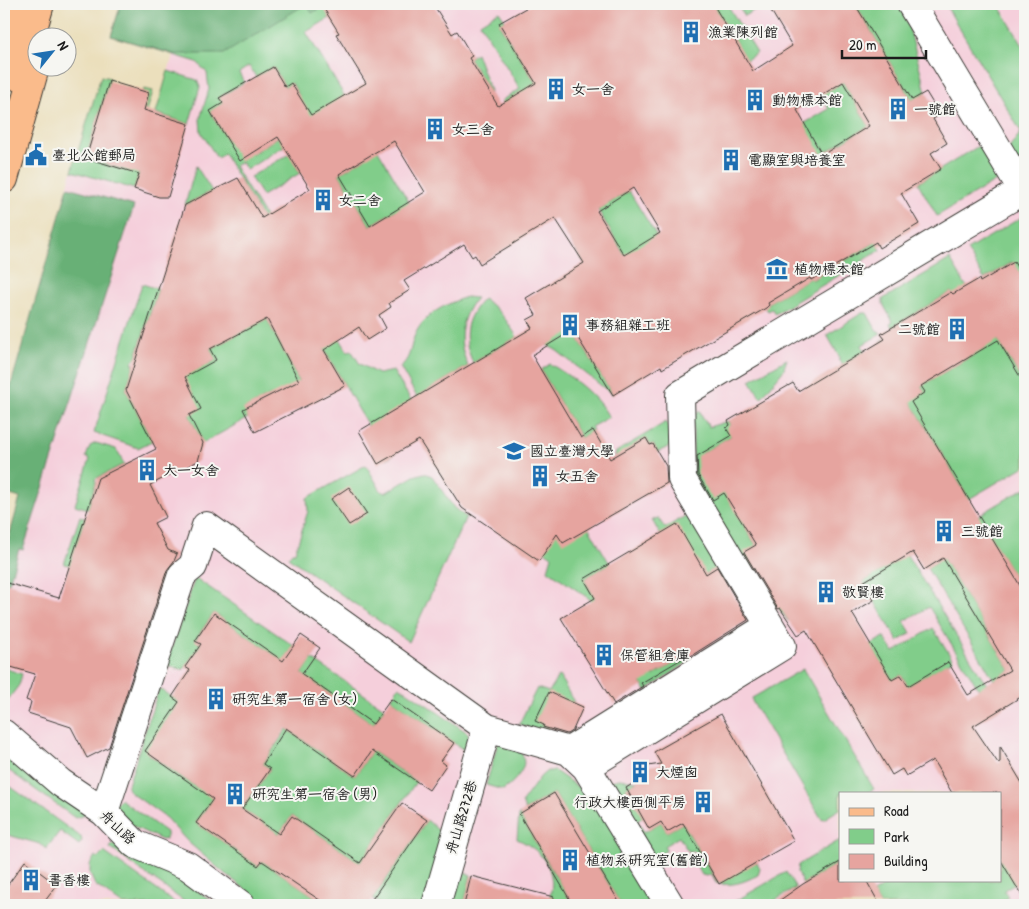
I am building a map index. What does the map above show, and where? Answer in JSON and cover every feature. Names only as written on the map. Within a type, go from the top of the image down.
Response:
[{"type":"main road","points":[[4,52],[17,4]]},
{"type":"main road","points":[[4,85],[27,4]]},
{"type":"main road","points":[[4,115],[15,88],[40,4]]},
{"type":"main road","points":[[46,28],[53,4]]},
{"type":"main road","points":[[4,179],[32,78]]},
{"type":"street","points":[[577,759],[776,636],[682,479],[680,395],[1024,191],[911,4]]},
{"type":"street","points":[[104,812],[126,751],[182,575],[193,566],[206,526],[488,728],[577,759],[670,905]]},
{"type":"street","name":"舟山路272巷","points":[[436,905],[488,728]]},
{"type":"street","name":"舟山路","points":[[4,734],[61,783],[104,812],[135,844],[188,866],[240,905]]},
{"type":"shaded area","name":"國立臺灣大學","points":[[121,4],[1025,4],[1025,905],[4,905],[4,555],[20,498],[4,493],[4,409],[72,171],[134,189],[173,55],[111,36]]},
{"type":"green space","points":[[121,4],[327,4],[323,6],[330,18],[306,32],[347,100],[305,119],[287,103],[299,96],[292,83],[285,87],[273,67],[256,77],[249,66],[239,73],[244,82],[220,97],[223,103],[210,112],[237,155],[254,153],[278,137],[284,146],[246,170],[241,162],[234,166],[348,352],[351,350],[360,364],[378,374],[393,371],[411,400],[399,451],[387,459],[300,307],[312,299],[224,154],[217,158],[201,132],[200,119],[209,89],[207,73],[197,62],[111,36]]},
{"type":"green space","points":[[121,4],[306,4],[224,54],[174,54],[111,36]]},
{"type":"green space","points":[[306,4],[327,4],[312,13]]},
{"type":"green space","points":[[713,4],[727,4],[757,53],[746,60]]},
{"type":"green space","points":[[737,4],[765,4],[744,16]]},
{"type":"green space","points":[[855,4],[899,4],[909,27],[926,92],[912,100]]},
{"type":"green space","points":[[945,4],[998,4],[1025,49],[1025,163],[1014,160],[1008,150],[1021,132]]},
{"type":"green space","points":[[499,11],[505,20],[499,24],[536,83],[669,180],[590,187],[601,253],[584,263],[503,131],[502,100],[520,89],[480,23]]},
{"type":"green space","points":[[476,53],[490,91],[476,119],[470,101],[488,89],[469,58]]},
{"type":"green space","points":[[168,71],[197,80],[200,87],[189,124],[156,113]]},
{"type":"green space","points":[[101,76],[110,78],[86,158],[125,170],[144,89],[153,91],[132,160],[142,163],[134,189],[72,171]]},
{"type":"green space","points":[[843,82],[869,126],[772,184],[776,140],[829,109],[814,83],[830,90]]},
{"type":"green space","points":[[982,144],[996,167],[996,181],[937,216],[918,183]]},
{"type":"green space","points":[[375,145],[412,207],[396,210],[370,226],[339,174],[365,158]]},
{"type":"green space","points":[[289,154],[300,173],[262,196],[250,177]]},
{"type":"green space","points":[[196,166],[212,191],[185,205]]},
{"type":"green space","points":[[68,187],[134,206],[23,550],[19,549],[9,583],[4,582],[4,555],[20,498],[4,493],[4,409]]},
{"type":"green space","points":[[629,191],[661,243],[631,266],[598,210]]},
{"type":"green space","points":[[1022,217],[1025,218],[1025,281],[1013,262],[984,279],[967,250]]},
{"type":"green space","points":[[876,242],[881,250],[775,314],[772,309],[768,311],[765,307],[769,305],[768,303],[810,278],[812,280]]},
{"type":"green space","points":[[950,259],[968,289],[954,297],[951,292],[892,327],[890,324],[893,322],[883,304],[883,299]]},
{"type":"green space","points":[[142,284],[158,289],[136,357],[132,362],[134,365],[126,390],[152,441],[138,448],[94,433]]},
{"type":"green space","points":[[466,297],[476,298],[463,322],[461,339],[464,357],[468,366],[417,397],[400,367],[410,352],[417,331],[434,312]]},
{"type":"green space","points":[[483,299],[499,311],[517,337],[473,363],[467,345],[467,329],[472,314]]},
{"type":"green space","points":[[862,313],[867,313],[877,331],[881,334],[862,345],[864,351],[842,365],[827,335]]},
{"type":"green space","points":[[267,319],[303,389],[269,396],[244,409],[248,418],[203,443],[167,371],[199,369],[216,360],[210,349]]},
{"type":"green space","points":[[573,330],[613,395],[556,350],[541,342]]},
{"type":"green space","points":[[992,330],[1025,385],[1025,466],[969,499],[900,384],[902,383],[879,343],[884,339],[919,397],[925,392],[921,386],[985,348]]},
{"type":"green space","points":[[787,359],[783,371],[761,398],[750,380]]},
{"type":"green space","points":[[550,364],[583,387],[609,417],[591,427],[593,430],[581,438],[541,370]]},
{"type":"green space","points":[[699,411],[709,427],[728,421],[730,425],[731,436],[701,454],[798,615],[788,621],[775,604],[769,607],[693,480],[693,418]]},
{"type":"green space","points":[[666,422],[673,433],[670,446],[658,452],[653,444],[650,445],[646,438],[623,452],[627,459],[613,465],[616,452]]},
{"type":"green space","points":[[96,443],[116,449],[124,464],[95,479],[96,482],[88,509],[75,505],[90,459],[86,457],[90,446]]},
{"type":"green space","points":[[366,465],[381,491],[385,493],[414,476],[424,473],[432,476],[454,508],[466,517],[409,642],[288,557],[292,552],[295,552],[308,511],[307,498]]},
{"type":"green space","points":[[1025,488],[1025,594],[978,516]]},
{"type":"green space","points":[[470,501],[576,506],[610,564],[584,579],[597,602],[622,625],[653,676],[685,657],[688,662],[646,691],[591,600],[548,570],[552,556]]},
{"type":"green space","points":[[692,512],[722,564],[706,574],[661,536],[652,520],[658,518],[665,528]]},
{"type":"green space","points":[[80,516],[85,518],[70,565],[64,564]]},
{"type":"green space","points":[[907,555],[1001,708],[993,713],[929,607],[904,621],[911,633],[898,641],[863,582]]},
{"type":"green space","points":[[943,558],[1010,670],[994,680],[927,568]]},
{"type":"green space","points":[[197,579],[294,646],[283,661],[214,613],[195,640],[201,644],[183,670],[166,665],[194,581]]},
{"type":"green space","points":[[933,628],[953,660],[898,692],[906,683],[901,675],[892,680],[870,645],[884,637],[894,652]]},
{"type":"green space","points":[[312,659],[384,708],[373,724],[302,674]]},
{"type":"green space","points":[[4,668],[22,674],[19,685],[4,705]]},
{"type":"green space","points":[[803,669],[874,789],[870,792],[839,792],[839,810],[824,819],[821,818],[752,698]]},
{"type":"green space","points":[[558,676],[575,704],[543,734],[519,724],[537,688],[549,692]]},
{"type":"green space","points":[[399,686],[468,733],[471,755],[391,699]]},
{"type":"green space","points":[[159,688],[179,702],[163,725],[167,728],[149,755],[196,787],[232,771],[196,823],[258,866],[262,861],[327,905],[266,905],[188,842],[166,818],[130,792],[127,788]]},
{"type":"green space","points":[[287,729],[355,776],[372,751],[416,782],[360,863],[292,816],[279,834],[242,809],[270,769],[263,764]]},
{"type":"green space","points":[[499,739],[522,753],[524,762],[518,776],[503,790],[486,785]]},
{"type":"green space","points":[[4,748],[86,813],[75,818],[4,767]]},
{"type":"green space","points":[[547,771],[555,771],[594,798],[654,903],[651,905],[621,905],[554,793],[525,810],[522,802],[541,776]]},
{"type":"green space","points":[[619,779],[637,781],[626,788],[643,817],[637,821],[644,832],[661,822],[667,832],[683,823],[717,882],[757,862],[760,869],[758,875],[738,883],[716,883],[711,874],[707,876],[702,875],[695,863],[698,856],[695,851],[688,851],[679,837],[664,846],[667,850],[654,858],[607,782]]},
{"type":"green space","points":[[4,782],[81,837],[82,841],[79,845],[60,831],[46,849],[40,844],[4,834]]},
{"type":"green space","points":[[120,799],[166,832],[166,839],[162,840],[132,826],[114,806]]},
{"type":"green space","points":[[519,814],[573,905],[547,905],[551,894],[551,874],[542,857],[527,844],[517,839]]},
{"type":"green space","points":[[427,820],[439,831],[444,844],[426,905],[382,905],[373,899]]},
{"type":"green space","points":[[839,841],[839,863],[803,884],[797,872],[798,865]]},
{"type":"green space","points":[[113,844],[140,860],[163,868],[218,905],[189,905],[110,848]]},
{"type":"green space","points":[[104,852],[178,905],[123,905],[95,885],[90,874],[90,865],[95,856],[98,858]]},
{"type":"green space","points":[[1002,859],[1015,883],[1004,890],[1008,897],[999,903],[1000,905],[880,905],[873,893],[891,882],[1002,882]]},
{"type":"green space","points":[[462,871],[471,875],[464,905],[452,905]]},
{"type":"green space","points":[[786,872],[796,888],[769,905],[733,905],[732,903]]},
{"type":"building","points":[[321,4],[433,4],[452,34],[457,31],[472,56],[469,58],[498,106],[536,83],[499,23],[533,4],[713,4],[753,71],[792,46],[767,4],[855,4],[912,100],[926,92],[940,115],[933,119],[947,143],[931,153],[941,169],[901,193],[919,224],[879,248],[876,242],[811,280],[810,278],[768,303],[769,305],[766,308],[662,369],[661,366],[613,395],[573,330],[532,355],[581,438],[593,430],[610,459],[646,438],[650,445],[653,444],[666,466],[667,483],[563,543],[557,534],[539,561],[462,508],[419,440],[378,464],[359,431],[532,328],[527,320],[536,315],[526,298],[584,263],[555,218],[480,264],[475,255],[472,257],[464,244],[404,281],[410,290],[389,303],[391,307],[379,315],[386,328],[367,340],[359,327],[324,350],[345,386],[255,432],[243,409],[299,381],[267,319],[210,349],[216,360],[185,377],[201,409],[189,415],[203,443],[198,461],[150,485],[166,517],[154,523],[168,550],[177,554],[167,570],[109,747],[87,758],[71,727],[28,713],[31,702],[26,700],[35,674],[4,665],[4,582],[59,598],[98,478],[156,449],[126,390],[185,205],[238,178],[262,218],[310,189],[278,137],[240,161],[210,111],[223,103],[219,98],[273,67],[285,87],[291,83],[311,115],[366,83],[336,34],[339,33]],"holes":[[[843,82],[869,126],[822,155],[797,110]],[[394,141],[425,192],[370,226],[339,174]],[[633,188],[660,233],[624,255],[597,211]]]},
{"type":"building","points":[[109,81],[149,93],[144,110],[189,124],[168,197],[159,197],[134,189],[139,174],[86,158]]},
{"type":"building","points":[[1014,262],[1025,281],[1025,385],[998,340],[921,386],[925,392],[911,402],[1025,594],[1025,697],[1024,695],[973,726],[998,763],[1000,762],[1000,746],[1025,788],[1025,901],[1002,862],[1002,792],[951,792],[933,760],[906,776],[902,769],[892,775],[806,630],[798,635],[780,608],[778,609],[744,552],[756,545],[724,493],[713,500],[698,475],[697,456],[731,436],[726,428],[730,425],[728,421],[793,383],[798,391],[885,339],[881,334],[951,292],[953,294],[979,279],[980,282]],"holes":[[[913,552],[924,570],[943,558],[1010,670],[968,695],[948,662],[908,686],[901,675],[892,680],[852,613],[874,600],[863,582]]]},
{"type":"building","points":[[349,487],[367,514],[349,525],[331,499]]},
{"type":"building","points":[[677,524],[706,574],[717,567],[748,620],[686,659],[685,657],[641,683],[643,686],[614,704],[561,618],[595,598],[584,579]]},
{"type":"building","name":"研究生第一宿舍 (男)","points":[[214,613],[283,661],[301,635],[320,648],[302,674],[373,724],[391,699],[454,743],[441,761],[446,765],[429,790],[372,751],[355,776],[286,728],[263,764],[270,769],[242,809],[279,834],[292,816],[360,863],[402,803],[427,820],[368,905],[327,905],[262,861],[258,866],[196,823],[213,799],[145,751],[179,702],[172,697],[190,670],[185,667],[201,644],[195,641]]},
{"type":"building","points":[[549,692],[583,707],[573,730],[567,734],[543,727],[544,725],[535,721]]},
{"type":"building","name":"行政大樓西側平房","points":[[721,714],[794,841],[719,884],[683,823],[667,832],[661,822],[649,829],[626,788],[637,781],[635,768],[661,764],[654,752]]},
{"type":"building","name":"植物系研究室(舊館)","points":[[554,793],[621,905],[573,905],[519,814]]},
{"type":"building","name":"書香樓","points":[[25,861],[57,885],[42,905],[4,905],[4,890]]},
{"type":"building","points":[[839,863],[839,882],[867,882],[880,905],[773,905]]},
{"type":"building","points":[[471,876],[554,897],[553,905],[464,905]]},
{"type":"place","name":"漁業陳列館","points":[[691,32]]},
{"type":"place","name":"女一舍","points":[[556,89]]},
{"type":"place","name":"動物標本館","points":[[755,100]]},
{"type":"place","name":"一號館","points":[[898,109]]},
{"type":"place","name":"女三舍","points":[[435,129]]},
{"type":"place","name":"臺北公館郵局","points":[[36,155]]},
{"type":"place","name":"電顯室與培養室","points":[[731,160]]},
{"type":"place","name":"女二舍","points":[[323,200]]},
{"type":"place","name":"植物標本館","points":[[777,269]]},
{"type":"place","name":"事務組雜工班","points":[[570,325]]},
{"type":"place","name":"二號館","points":[[957,329]]},
{"type":"place","name":"國立臺灣大學","points":[[514,451]]},
{"type":"place","name":"大一女舍","points":[[147,470]]},
{"type":"place","name":"女五舍","points":[[540,476]]},
{"type":"place","name":"三號館","points":[[944,531]]},
{"type":"place","name":"敬賢樓","points":[[826,592]]},
{"type":"place","name":"保管組倉庫","points":[[604,655]]},
{"type":"place","name":"研究生第一宿舍 (女)","points":[[216,699]]},
{"type":"place","name":"大煙囪","points":[[640,772]]},
{"type":"place","name":"研究生第一宿舍 (男)","points":[[235,794]]},
{"type":"place","name":"行政大樓西側平房","points":[[703,802]]},
{"type":"place","name":"植物系研究室(舊館)","points":[[570,860]]},
{"type":"place","name":"書香樓","points":[[31,880]]}]
